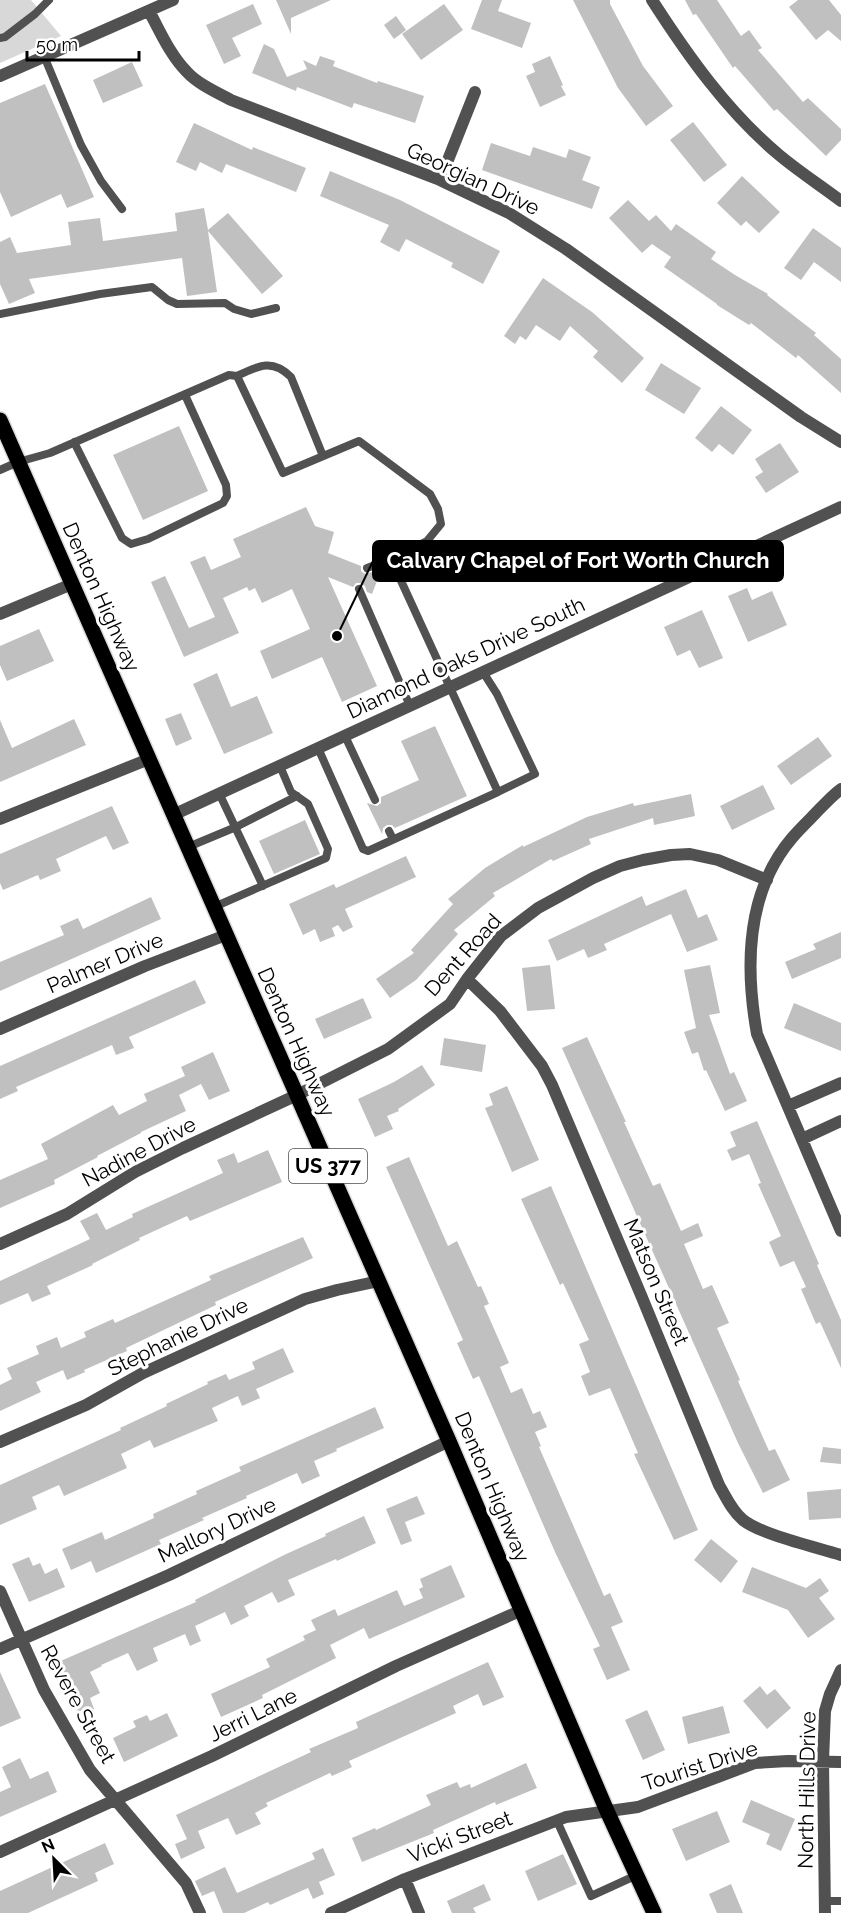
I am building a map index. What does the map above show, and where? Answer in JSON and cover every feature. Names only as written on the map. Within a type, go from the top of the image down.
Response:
[{"type":"main road","name":"Denton Highway","points":[[0,420],[449,1441],[607,1811],[654,1913]]},
{"type":"street","points":[[0,76],[173,0]]},
{"type":"street","points":[[652,0],[712,86],[748,125],[778,154],[841,201]]},
{"type":"street","name":"Georgian Drive","points":[[149,11],[187,72],[202,84],[231,100],[440,180],[508,213],[566,249],[801,417],[841,442]]},
{"type":"street","points":[[440,180],[475,92]]},
{"type":"street","name":"Diamond Oaks Drive South","points":[[173,815],[841,507]]},
{"type":"street","points":[[0,614],[72,584]]},
{"type":"street","points":[[0,819],[149,759]]},
{"type":"street","points":[[841,789],[791,839],[762,890],[750,939],[752,1010],[757,1034],[841,1230]]},
{"type":"street","name":"Dent Road","points":[[297,1095],[388,1049],[450,1004],[466,979],[501,936],[538,908],[593,878],[620,866],[671,855],[690,854],[718,860],[767,880]]},
{"type":"street","name":"Palmer Drive","points":[[0,1029],[145,966],[226,934]]},
{"type":"street","name":"Matson Street","points":[[466,979],[500,1011],[542,1066],[552,1085],[719,1485],[732,1508],[756,1528],[841,1555]]},
{"type":"street","points":[[788,1106],[841,1083]]},
{"type":"street","name":"Nadine Drive","points":[[0,1244],[67,1214],[135,1172],[297,1095]]},
{"type":"street","points":[[802,1139],[841,1121]]},
{"type":"street","name":"Stephanie Drive","points":[[0,1442],[86,1405],[143,1373],[304,1299],[379,1281]]},
{"type":"street","name":"Mallory Drive","points":[[0,1649],[169,1575],[449,1441]]},
{"type":"street","name":"Revere Street","points":[[0,1591],[44,1690],[90,1770],[186,1883],[200,1913]]},
{"type":"street","name":"Jerri Lane","points":[[0,1852],[212,1756],[396,1666],[522,1610]]},
{"type":"street","name":"North Hills Drive","points":[[825,1907],[823,1761],[825,1711],[841,1670]]},
{"type":"street","name":"Tourist Drive","points":[[607,1811],[638,1807],[755,1763],[841,1762]]},
{"type":"street","name":"Vicki Street","points":[[331,1913],[405,1879],[566,1817],[607,1811]]},
{"type":"street","points":[[405,1879],[419,1913]]},
{"type":"lane","points":[[0,38],[5,37],[35,14],[49,0]]},
{"type":"lane","points":[[44,56],[81,145],[101,181],[122,209]]},
{"type":"lane","points":[[0,314],[100,294],[152,287],[177,304],[225,303],[234,309],[251,314],[276,308]]},
{"type":"lane","points":[[0,470],[50,453],[230,375],[237,376],[254,368],[271,365],[283,369],[291,377],[323,456]]},
{"type":"lane","points":[[237,376],[283,473],[359,441],[430,494],[438,509],[441,524],[427,542],[367,568]]},
{"type":"lane","points":[[74,442],[122,538],[131,544],[148,539],[223,503],[227,496],[226,486],[185,394]]},
{"type":"lane","points":[[391,559],[498,792]]},
{"type":"lane","points":[[359,589],[410,706]]},
{"type":"lane","points":[[318,748],[363,849],[368,850],[391,835],[498,792],[535,774],[497,694],[483,672]]},
{"type":"lane","points":[[345,736],[375,800]]},
{"type":"lane","points":[[214,908],[326,858],[328,849],[308,804],[291,792],[280,766]]},
{"type":"lane","points":[[219,793],[263,886]]},
{"type":"lane","points":[[188,848],[297,796]]},
{"type":"lane","points":[[557,1821],[591,1896],[637,1875]]},
{"type":"lane","points":[[825,1907],[841,1900]]},
{"type":"shaded area","points":[[0,0],[31,0],[61,36],[0,63]]},
{"type":"building","points":[[276,0],[331,0],[291,18],[291,34]]},
{"type":"building","points":[[482,0],[502,0],[498,11],[531,23],[522,48],[471,29]]},
{"type":"building","points":[[573,0],[610,0],[643,66],[673,106],[646,126],[618,88]]},
{"type":"building","points":[[685,0],[717,0],[741,36],[749,30],[762,48],[758,50],[803,102],[808,98],[841,129],[841,140],[826,156],[777,109],[774,111],[735,66],[733,68],[696,14],[693,15]]},
{"type":"building","points":[[798,0],[829,0],[841,15],[841,41],[828,30],[816,40],[789,7]]},
{"type":"building","points":[[253,4],[262,24],[232,38],[241,56],[224,64],[206,25]]},
{"type":"building","points":[[444,4],[463,30],[421,60],[402,34]]},
{"type":"building","points":[[396,16],[406,30],[394,39],[384,25]]},
{"type":"building","points":[[264,44],[274,49],[287,77],[307,69],[303,60],[316,66],[320,56],[335,61],[333,66],[377,83],[378,81],[424,96],[415,123],[354,103],[352,108],[297,87],[296,91],[252,73]]},
{"type":"building","points":[[550,56],[566,95],[540,107],[526,76],[535,72],[532,64]]},
{"type":"building","points":[[132,62],[143,86],[103,103],[93,80]]},
{"type":"building","points":[[45,84],[94,197],[67,208],[61,194],[11,217],[0,192],[0,103]]},
{"type":"building","points":[[693,122],[727,165],[704,182],[670,140]]},
{"type":"building","points":[[194,123],[252,150],[253,147],[306,168],[296,192],[226,164],[222,173],[200,162],[196,171],[176,162]]},
{"type":"building","points":[[491,143],[530,156],[533,147],[566,158],[569,149],[591,157],[582,180],[600,187],[592,209],[482,170]]},
{"type":"building","points":[[330,171],[400,200],[500,251],[483,284],[451,267],[453,263],[406,239],[399,252],[380,242],[389,225],[320,196]]},
{"type":"building","points":[[742,176],[780,212],[759,233],[746,221],[741,226],[717,203]]},
{"type":"building","points":[[628,200],[649,221],[656,215],[671,231],[676,224],[716,252],[711,259],[768,294],[816,333],[814,335],[841,359],[841,393],[798,355],[796,358],[751,323],[749,325],[717,305],[664,267],[671,257],[652,244],[642,253],[609,218]]},
{"type":"building","points":[[204,208],[208,230],[228,213],[283,276],[262,294],[208,231],[217,292],[187,296],[182,258],[29,279],[35,293],[9,304],[0,284],[0,242],[10,237],[17,253],[71,245],[68,222],[100,218],[103,241],[177,231],[175,213]]},
{"type":"building","points":[[813,228],[841,248],[841,282],[814,262],[801,280],[784,268]]},
{"type":"building","points":[[543,278],[592,312],[644,358],[622,383],[593,357],[598,351],[570,326],[560,341],[536,325],[526,340],[520,336],[515,344],[504,336]]},
{"type":"building","points":[[661,363],[701,388],[684,414],[645,390]]},
{"type":"building","points":[[721,406],[752,430],[733,455],[719,444],[712,452],[695,438]]},
{"type":"building","points":[[179,426],[208,491],[143,520],[113,455]]},
{"type":"building","points":[[780,443],[799,472],[766,493],[755,477],[763,472],[755,459]]},
{"type":"building","points":[[306,507],[315,526],[334,532],[328,553],[361,566],[361,571],[365,574],[376,571],[380,573],[372,594],[367,592],[365,586],[360,583],[356,583],[353,587],[328,577],[377,686],[342,702],[322,657],[272,679],[260,651],[310,629],[292,589],[262,603],[255,588],[249,591],[247,587],[223,598],[239,633],[184,657],[151,582],[165,576],[189,628],[215,617],[190,562],[205,556],[211,570],[241,557],[233,539]]},
{"type":"building","points":[[747,588],[752,600],[772,591],[787,625],[748,642],[728,596]]},
{"type":"building","points":[[702,610],[723,658],[699,668],[690,650],[677,656],[664,627]]},
{"type":"building","points":[[39,629],[54,661],[7,681],[0,665],[0,646]]},
{"type":"building","points":[[217,673],[231,707],[257,696],[273,733],[224,754],[193,684]]},
{"type":"building","points":[[181,713],[192,739],[176,746],[165,719]]},
{"type":"building","points":[[74,719],[86,745],[0,782],[0,720],[12,748]]},
{"type":"building","points":[[435,726],[467,796],[395,828],[387,825],[383,828],[382,834],[367,803],[377,806],[381,803],[381,797],[419,780],[401,741]]},
{"type":"building","points":[[818,737],[832,756],[791,785],[777,766]]},
{"type":"building","points":[[763,785],[775,809],[732,830],[720,806]]},
{"type":"building","points":[[691,794],[695,816],[654,825],[653,818],[589,839],[591,844],[553,861],[551,859],[493,893],[495,896],[454,930],[458,934],[416,980],[390,998],[376,979],[414,953],[411,950],[453,904],[448,899],[485,868],[523,845],[523,847],[587,817],[633,803],[634,806]]},
{"type":"building","points":[[112,806],[129,843],[113,850],[106,836],[56,859],[61,871],[40,880],[38,875],[3,890],[0,883],[0,854]]},
{"type":"building","points":[[305,820],[320,854],[274,874],[259,841]]},
{"type":"building","points":[[406,856],[416,877],[345,909],[353,927],[343,932],[338,925],[332,928],[335,936],[320,942],[315,929],[303,935],[289,904],[334,884],[336,888]]},
{"type":"building","points":[[686,889],[698,918],[707,914],[718,940],[687,952],[671,914],[604,944],[607,950],[588,958],[584,949],[557,961],[548,940],[642,896],[646,906]]},
{"type":"building","points":[[151,897],[161,919],[0,991],[0,962],[64,935],[60,926],[78,918],[83,929]]},
{"type":"building","points":[[841,932],[841,958],[792,979],[785,962],[816,949],[813,944]]},
{"type":"building","points":[[550,965],[555,1009],[527,1011],[522,968]]},
{"type":"building","points":[[710,965],[720,1013],[709,1015],[730,1074],[734,1072],[747,1101],[725,1111],[706,1070],[704,1071],[698,1052],[692,1054],[684,1032],[696,1028],[684,970]]},
{"type":"building","points":[[195,980],[206,1003],[129,1037],[134,1048],[116,1055],[112,1045],[16,1087],[18,1091],[0,1099],[0,1066]]},
{"type":"building","points":[[363,998],[372,1018],[324,1039],[315,1019]]},
{"type":"building","points":[[794,1003],[841,1023],[841,1051],[784,1028]]},
{"type":"building","points":[[587,1037],[653,1186],[660,1183],[681,1231],[698,1223],[703,1236],[684,1244],[703,1289],[712,1285],[729,1323],[717,1328],[740,1380],[738,1381],[769,1451],[775,1449],[790,1480],[763,1493],[738,1443],[562,1048]]},
{"type":"building","points":[[444,1038],[486,1045],[482,1072],[440,1065]]},
{"type":"building","points":[[213,1052],[230,1091],[209,1100],[201,1084],[179,1095],[186,1111],[97,1156],[54,1180],[55,1184],[0,1208],[0,1180],[48,1159],[41,1144],[113,1105],[119,1115],[147,1101],[144,1094],[185,1076],[181,1067]]},
{"type":"building","points":[[422,1065],[435,1085],[398,1109],[399,1111],[387,1116],[393,1129],[375,1137],[358,1099],[394,1082]]},
{"type":"building","points":[[507,1086],[539,1160],[512,1172],[485,1108],[493,1105],[489,1094]]},
{"type":"building","points":[[757,1121],[841,1320],[841,1368],[820,1322],[816,1324],[801,1289],[806,1287],[794,1261],[780,1267],[769,1242],[781,1236],[758,1184],[761,1183],[749,1154],[732,1161],[727,1150],[736,1146],[730,1132]]},
{"type":"building","points":[[268,1150],[282,1182],[190,1221],[187,1216],[139,1238],[140,1240],[93,1265],[47,1286],[51,1294],[32,1302],[28,1293],[0,1305],[0,1281],[90,1239],[80,1221],[97,1213],[106,1230],[133,1217],[132,1214],[223,1173],[217,1160],[234,1153],[238,1163]]},
{"type":"building","points":[[409,1157],[448,1246],[457,1241],[478,1287],[481,1286],[489,1304],[484,1306],[509,1363],[500,1367],[511,1393],[522,1388],[533,1414],[540,1411],[547,1427],[535,1432],[541,1446],[539,1447],[604,1596],[610,1593],[623,1622],[611,1627],[630,1670],[607,1680],[593,1649],[600,1646],[555,1552],[479,1376],[473,1379],[457,1343],[463,1340],[386,1167]]},
{"type":"building","points":[[551,1186],[698,1530],[674,1540],[634,1454],[638,1453],[610,1388],[589,1396],[581,1376],[590,1372],[579,1344],[589,1340],[563,1283],[560,1285],[521,1199]]},
{"type":"building","points":[[303,1237],[313,1258],[215,1302],[216,1305],[126,1348],[127,1351],[84,1370],[85,1372],[67,1380],[63,1370],[36,1382],[41,1392],[0,1411],[0,1385],[12,1379],[7,1368],[39,1354],[36,1346],[57,1337],[61,1348],[86,1337],[84,1332],[113,1319],[115,1323],[211,1280],[209,1276]]},
{"type":"building","points":[[283,1348],[294,1372],[256,1389],[260,1398],[242,1406],[238,1396],[212,1408],[218,1421],[154,1448],[150,1440],[121,1454],[127,1468],[64,1496],[59,1485],[32,1497],[37,1509],[0,1525],[0,1485],[121,1430],[120,1428],[208,1384],[207,1382],[226,1374],[229,1380],[255,1369],[252,1362]]},
{"type":"building","points":[[375,1407],[384,1428],[314,1461],[320,1476],[302,1484],[297,1473],[159,1540],[161,1544],[96,1573],[91,1561],[71,1570],[62,1549],[102,1532],[105,1540],[154,1518],[153,1514],[241,1471],[239,1467]]},
{"type":"building","points":[[823,1447],[841,1449],[841,1464],[820,1462]]},
{"type":"building","points":[[841,1489],[841,1518],[809,1520],[807,1492]]},
{"type":"building","points":[[417,1496],[425,1514],[405,1522],[412,1541],[401,1545],[386,1509]]},
{"type":"building","points":[[364,1516],[376,1543],[288,1580],[295,1595],[278,1603],[272,1592],[244,1606],[249,1616],[231,1625],[225,1612],[195,1626],[201,1641],[190,1646],[185,1634],[153,1648],[158,1661],[137,1671],[128,1653],[90,1672],[100,1693],[90,1698],[94,1709],[80,1716],[56,1663],[196,1602],[195,1600]]},
{"type":"building","points":[[711,1539],[738,1561],[721,1583],[694,1560]]},
{"type":"building","points":[[29,1557],[33,1566],[40,1563],[45,1574],[57,1568],[65,1587],[29,1602],[12,1564]]},
{"type":"building","points":[[451,1565],[465,1597],[369,1639],[364,1628],[330,1645],[336,1658],[262,1695],[263,1698],[221,1717],[211,1694],[270,1667],[266,1659],[305,1640],[303,1636],[316,1630],[311,1620],[335,1609],[338,1616],[397,1590],[404,1606],[423,1598],[419,1589],[423,1587],[420,1579]]},
{"type":"building","points":[[752,1567],[806,1588],[820,1578],[829,1591],[819,1598],[835,1619],[808,1638],[788,1610],[742,1592]]},
{"type":"building","points":[[488,1662],[504,1697],[483,1706],[478,1694],[453,1706],[456,1713],[349,1761],[352,1767],[332,1776],[330,1773],[266,1803],[268,1806],[255,1813],[261,1824],[236,1835],[228,1818],[198,1831],[205,1848],[181,1859],[175,1844],[187,1839],[176,1815],[311,1752],[309,1749],[358,1728],[356,1722]]},
{"type":"building","points":[[0,1672],[21,1718],[0,1727]]},
{"type":"building","points":[[760,1686],[767,1695],[775,1689],[791,1708],[767,1729],[743,1701]]},
{"type":"building","points":[[723,1706],[730,1733],[688,1744],[682,1717]]},
{"type":"building","points":[[647,1710],[665,1750],[643,1760],[625,1720]]},
{"type":"building","points":[[167,1713],[178,1736],[124,1762],[113,1738],[136,1727],[133,1721],[147,1715],[150,1721]]},
{"type":"building","points":[[20,1758],[30,1779],[48,1771],[57,1792],[0,1817],[0,1792],[11,1787],[2,1767]]},
{"type":"building","points":[[526,1763],[537,1788],[496,1805],[495,1802],[433,1830],[434,1833],[362,1862],[352,1838],[375,1828],[376,1830],[431,1805],[426,1795],[457,1782],[460,1788],[470,1784],[471,1788]]},
{"type":"building","points":[[751,1800],[795,1819],[781,1851],[766,1844],[770,1834],[742,1822]]},
{"type":"building","points":[[717,1811],[730,1842],[686,1861],[672,1829]]},
{"type":"building","points":[[105,1843],[114,1864],[95,1873],[98,1881],[28,1913],[0,1913],[0,1891]]},
{"type":"building","points":[[323,1848],[335,1875],[319,1882],[324,1894],[313,1899],[308,1888],[270,1905],[268,1902],[244,1913],[223,1913],[214,1891],[202,1896],[195,1881],[225,1867],[237,1893],[315,1859],[312,1853]]},
{"type":"building","points":[[563,1854],[577,1884],[538,1901],[525,1871]]},
{"type":"building","points":[[484,1884],[491,1900],[473,1908],[476,1913],[452,1913],[447,1901]]},
{"type":"building","points":[[731,1884],[743,1913],[717,1913],[709,1894]]},
{"type":"place","name":"Calvary Chapel of Fort Worth Church","points":[[337,636]]}]
